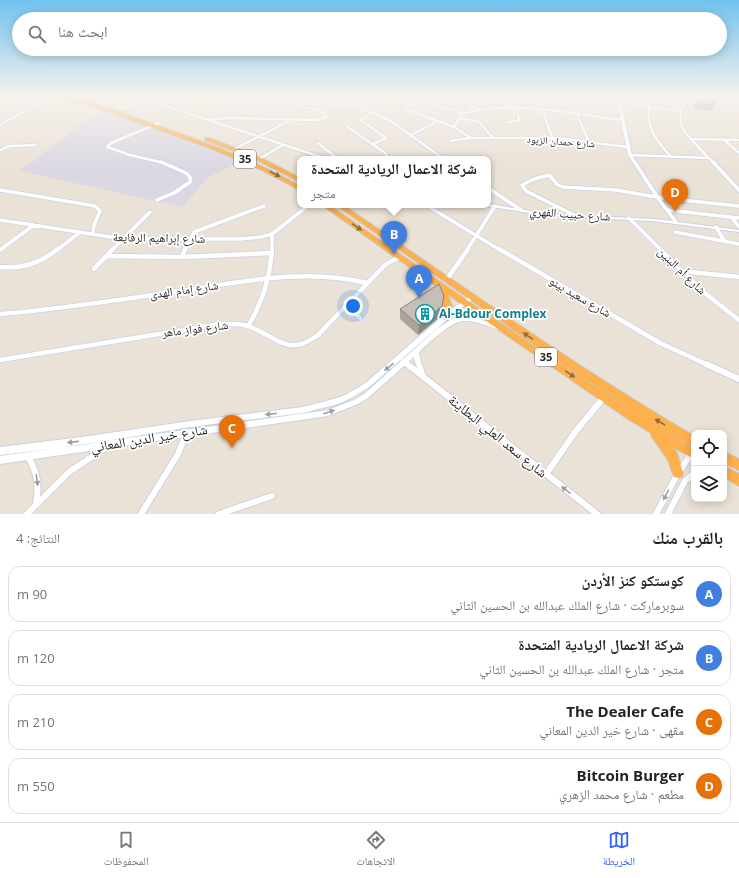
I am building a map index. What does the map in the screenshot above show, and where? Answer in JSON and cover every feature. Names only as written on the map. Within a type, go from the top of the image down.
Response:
[{"type":"highway","name":"35","points":[[137,120],[241,157],[275,173],[297,186]]},
{"type":"highway","name":"35","points":[[151,120],[234,149],[259,159],[297,178]]},
{"type":"highway","name":"35","points":[[329,208],[438,283],[469,300],[691,440]]},
{"type":"highway","name":"35","points":[[344,208],[447,279],[504,330],[654,430],[691,450]]},
{"type":"highway","points":[[438,283],[448,305],[446,317]]},
{"type":"highway","points":[[654,430],[673,457],[678,473]]},
{"type":"highway","points":[[727,459],[739,465]]},
{"type":"highway","points":[[727,473],[738,479]]},
{"type":"street","points":[[208,120],[318,156]]},
{"type":"street","points":[[234,149],[259,137],[280,124],[296,120],[320,120]]},
{"type":"street","points":[[361,120],[386,138],[373,144]]},
{"type":"street","points":[[387,120],[440,156]]},
{"type":"street","points":[[431,120],[454,127],[471,138]]},
{"type":"street","points":[[454,127],[457,120]]},
{"type":"street","points":[[478,120],[493,138]]},
{"type":"street","points":[[506,122],[517,122],[520,120]]},
{"type":"street","points":[[546,120],[556,149]]},
{"type":"street","points":[[579,120],[589,142]]},
{"type":"street","points":[[622,120],[630,155],[657,197],[675,221]]},
{"type":"street","points":[[649,120],[650,131],[671,156]]},
{"type":"street","points":[[681,120],[681,127],[690,139],[739,190]]},
{"type":"street","points":[[411,135],[436,122]]},
{"type":"street","points":[[157,200],[183,188],[190,182],[190,177],[186,173],[159,161],[130,155],[107,147],[111,143],[159,123]]},
{"type":"street","points":[[348,127],[373,144],[387,156]]},
{"type":"street","name":"شارع حمدان الزيود","points":[[451,141],[471,138],[552,138],[627,147]]},
{"type":"street","points":[[690,139],[739,140]]},
{"type":"street","points":[[724,140],[739,153]]},
{"type":"street","points":[[318,143],[334,156]]},
{"type":"street","points":[[0,150],[9,146],[36,145]]},
{"type":"street","points":[[259,159],[283,145]]},
{"type":"street","points":[[630,155],[708,158]]},
{"type":"street","points":[[576,216],[526,191],[522,185],[529,180],[547,175],[551,176],[558,185],[563,187],[616,190],[657,197],[739,206]]},
{"type":"street","points":[[0,190],[95,206],[100,211],[94,225],[93,234]]},
{"type":"street","points":[[491,190],[521,210]]},
{"type":"street","points":[[182,257],[192,234],[196,231],[264,206]]},
{"type":"street","name":"شارع حبيب الفهري","points":[[491,206],[576,216],[675,221],[739,229]]},
{"type":"street","points":[[447,279],[477,237],[495,206]]},
{"type":"street","name":"شارع إبراهيم الرفايعة","points":[[0,220],[124,239],[189,240],[252,238],[272,234],[305,208]]},
{"type":"street","name":"شارع سعيد بينو","points":[[431,208],[537,273],[660,342],[739,379]]},
{"type":"street","points":[[666,210],[739,218]]},
{"type":"street","points":[[94,269],[150,212]]},
{"type":"street","name":"شارع أم البنين","points":[[629,218],[714,301],[739,320]]},
{"type":"street","points":[[732,218],[739,229]]},
{"type":"street","name":"شارع حبيب الفهري","points":[[675,221],[739,229]]},
{"type":"street","points":[[0,250],[34,225]]},
{"type":"street","points":[[716,227],[725,242]]},
{"type":"street","points":[[675,232],[739,244]]},
{"type":"street","points":[[0,267],[17,269],[33,265],[47,258],[79,233]]},
{"type":"street","points":[[248,326],[257,311],[269,279],[272,253],[272,234]]},
{"type":"street","points":[[107,256],[182,257],[272,253]]},
{"type":"street","name":"شارع فواز ماهر","points":[[0,360],[204,326],[236,324],[248,326],[279,341],[301,346],[312,340],[387,264],[400,257]]},
{"type":"street","points":[[681,270],[739,277]]},
{"type":"street","name":"شارع إمام الهدى","points":[[0,314],[48,310],[269,279],[322,276],[350,278],[368,283]]},
{"type":"street","name":"شارع خير الدين المعاني","points":[[0,460],[328,413],[356,402],[366,396],[446,317],[469,300]]},
{"type":"street","points":[[347,305],[360,318]]},
{"type":"street","name":"شارع خير الدين المعاني","points":[[0,451],[82,441],[322,406],[349,396],[366,386],[402,360],[416,352],[456,319],[463,318],[476,320],[504,330]]},
{"type":"street","points":[[416,352],[423,376]]},
{"type":"street","name":"شارع سعد العلي البطاينة","points":[[402,360],[597,514]]},
{"type":"street","points":[[546,474],[576,431],[604,397]]},
{"type":"street","points":[[141,514],[178,454],[187,432]]},
{"type":"street","points":[[27,514],[69,472],[109,445]]},
{"type":"street","points":[[656,514],[678,473],[691,456]]},
{"type":"street","points":[[28,457],[36,469],[39,484],[36,504]]},
{"type":"street","points":[[668,514],[685,481],[691,476]]},
{"type":"street","points":[[727,477],[738,479]]},
{"type":"street","points":[[219,514],[272,496]]},
{"type":"shaded area","points":[[87,120],[128,120],[242,161],[207,178],[183,207],[20,171]]},
{"type":"building","points":[[439,284],[444,296],[442,306],[419,325],[400,309]]},
{"type":"place","name":"Bitcoin Burger","points":[[675,212]]},
{"type":"place","name":"شركة الاعمال الريادية المتحدة","points":[[394,254]]},
{"type":"place","name":"كوستكو كنز الأردن","points":[[419,298]]},
{"type":"place","name":"Al-Bdour Complex","points":[[425,314]]},
{"type":"place","name":"The Dealer Cafe","points":[[232,448]]}]
